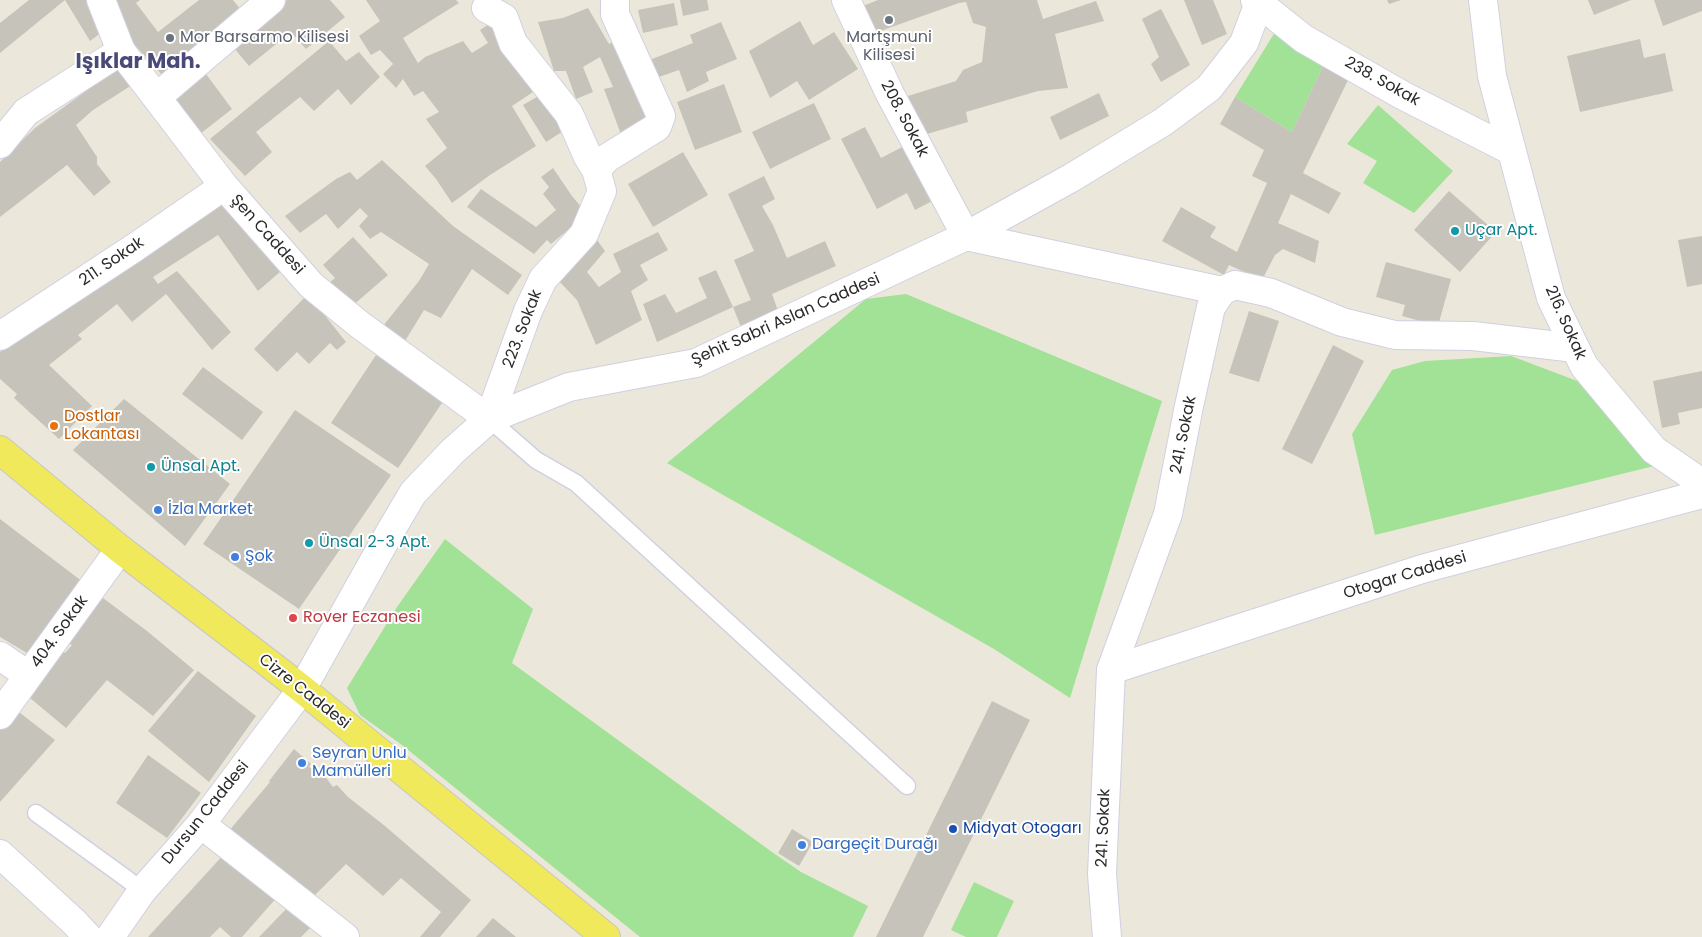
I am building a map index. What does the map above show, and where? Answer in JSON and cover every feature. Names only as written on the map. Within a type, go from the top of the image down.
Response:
[{"type":"main road","name":"Cizre Caddesi","points":[[0,450],[120,549],[302,689],[606,937]]},
{"type":"street","name":"Şen Caddesi","points":[[101,0],[120,51],[224,186],[311,285],[360,325],[490,419]]},
{"type":"street","points":[[157,97],[272,0]]},
{"type":"street","points":[[596,170],[607,158],[657,127],[661,116],[615,14],[614,0]]},
{"type":"street","name":"208. Sokak","points":[[846,0],[890,94],[966,236]]},
{"type":"street","name":"216. Sokak","points":[[1483,0],[1492,76],[1551,298],[1584,366],[1654,450],[1702,483]]},
{"type":"street","name":"Şehit Sabri Aslan Caddesi","points":[[302,689],[414,493],[453,451],[490,419],[569,386],[696,363],[966,236],[1088,168],[1163,122],[1210,88],[1244,43],[1258,1]]},
{"type":"street","name":"238. Sokak","points":[[1258,1],[1304,39],[1402,94],[1512,151]]},
{"type":"street","name":"223. Sokak","points":[[486,8],[504,18],[513,43],[570,114],[588,157],[596,170],[602,191],[584,234],[543,279],[528,311],[490,419]]},
{"type":"street","points":[[0,144],[26,112],[120,51]]},
{"type":"street","name":"211. Sokak","points":[[0,336],[224,186]]},
{"type":"street","points":[[966,236],[1222,291],[1235,285],[1271,293],[1342,322],[1395,335],[1473,336],[1575,348]]},
{"type":"street","name":"241. Sokak","points":[[1107,937],[1102,874],[1111,670],[1168,514],[1211,307],[1222,291]]},
{"type":"street","name":"Otogar Caddesi","points":[[1111,670],[1422,569],[1702,494]]},
{"type":"street","name":"404. Sokak","points":[[0,715],[120,549]]},
{"type":"street","points":[[0,656],[28,674]]},
{"type":"street","name":"Dursun Caddesi","points":[[110,937],[142,891],[201,824],[302,689]]},
{"type":"street","points":[[201,824],[345,937]]},
{"type":"street","points":[[0,854],[88,937]]},
{"type":"lane","points":[[490,419],[536,460],[576,483],[907,786]]},
{"type":"lane","points":[[36,814],[142,891]]},
{"type":"green space","points":[[1275,32],[1324,64],[1292,132],[1235,97]]},
{"type":"green space","points":[[1378,105],[1453,171],[1414,213],[1363,183],[1377,161],[1347,144]]},
{"type":"green space","points":[[906,294],[1162,401],[1070,698],[994,649],[667,463],[866,299]]},
{"type":"green space","points":[[1511,356],[1580,382],[1658,465],[1375,535],[1352,434],[1392,370],[1425,361]]},
{"type":"green space","points":[[445,539],[533,609],[512,663],[801,872],[868,906],[853,937],[640,937],[402,745],[360,715],[347,688],[397,607]]},
{"type":"green space","points":[[974,882],[1014,901],[997,937],[966,937],[951,930]]},
{"type":"building","points":[[29,0],[65,0],[0,53],[0,23]]},
{"type":"building","points":[[65,0],[90,0],[105,30],[90,41]]},
{"type":"building","name":"Mor Barsarmo Kilisesi","points":[[114,0],[140,0],[136,3],[158,32],[199,0],[233,0],[242,11],[164,77],[133,43]]},
{"type":"building","points":[[287,0],[330,0],[345,17],[306,49],[291,32],[249,66],[234,48]]},
{"type":"building","points":[[366,0],[456,0],[459,3],[403,38],[418,63],[425,57],[463,41],[472,53],[488,43],[480,30],[494,21],[520,65],[533,92],[512,106],[536,146],[490,175],[452,203],[425,166],[447,148],[426,119],[439,112],[423,91],[414,96],[403,79],[396,88],[383,74],[393,64],[380,50],[371,55],[359,36],[380,21]]},
{"type":"building","points":[[680,0],[707,0],[709,10],[683,16]]},
{"type":"building","points":[[878,0],[1037,0],[1043,19],[1096,1],[1104,21],[1055,34],[1068,88],[1038,91],[966,112],[968,122],[920,136],[908,96],[956,81],[963,70],[982,62],[986,27],[973,23],[966,2],[872,34],[863,6]]},
{"type":"building","points":[[1184,0],[1213,0],[1227,34],[1202,45]]},
{"type":"building","points":[[1387,0],[1401,0],[1389,4]]},
{"type":"building","points":[[1588,0],[1631,0],[1594,15]]},
{"type":"building","points":[[1654,0],[1702,0],[1702,11],[1663,26]]},
{"type":"building","points":[[674,3],[678,25],[643,33],[638,10]]},
{"type":"building","points":[[588,8],[609,44],[617,40],[653,122],[622,137],[604,89],[613,87],[600,57],[583,67],[593,92],[576,99],[566,71],[554,71],[538,22],[563,18]]},
{"type":"building","points":[[1161,9],[1190,65],[1161,82],[1151,64],[1159,57],[1142,19]]},
{"type":"building","points":[[800,21],[813,45],[834,32],[858,69],[809,100],[797,81],[770,98],[749,51]]},
{"type":"building","points":[[721,22],[737,59],[706,72],[709,81],[687,92],[679,70],[656,78],[647,61],[693,43],[690,35]]},
{"type":"building","points":[[1640,39],[1644,58],[1665,53],[1673,91],[1580,112],[1567,56]]},
{"type":"building","points":[[329,41],[346,61],[359,52],[380,77],[351,105],[338,89],[314,111],[300,97],[256,132],[272,152],[245,176],[210,139]]},
{"type":"building","points":[[1324,64],[1350,76],[1303,173],[1341,193],[1329,214],[1291,194],[1278,223],[1319,241],[1315,263],[1283,249],[1275,255],[1262,280],[1229,265],[1224,275],[1162,241],[1181,207],[1216,227],[1210,237],[1237,252],[1267,183],[1252,176],[1264,150],[1220,124],[1235,97],[1292,132]]},
{"type":"building","points":[[118,68],[132,85],[93,110],[76,125],[97,157],[97,164],[111,182],[94,196],[67,165],[0,217],[0,162],[35,128]]},
{"type":"building","points":[[206,74],[232,109],[200,134],[174,99]]},
{"type":"building","points":[[724,84],[742,132],[695,150],[677,102]]},
{"type":"building","points":[[1099,93],[1109,116],[1060,140],[1050,117]]},
{"type":"building","points":[[542,94],[565,130],[546,142],[523,105]]},
{"type":"building","points":[[814,103],[831,139],[770,169],[752,132]]},
{"type":"building","points":[[865,127],[881,158],[908,144],[936,199],[915,210],[907,193],[877,209],[841,139]]},
{"type":"building","points":[[683,152],[708,195],[653,227],[628,184]]},
{"type":"building","points":[[382,160],[453,226],[522,275],[508,295],[472,269],[441,318],[424,310],[405,341],[383,326],[419,281],[429,264],[381,232],[370,239],[359,226],[368,216],[360,208],[338,229],[326,214],[300,233],[285,216],[336,179],[350,172],[357,180]]},
{"type":"building","points":[[553,168],[587,214],[551,244],[547,240],[534,254],[467,207],[481,189],[536,227],[556,210],[543,194],[549,187],[541,177]]},
{"type":"building","points":[[764,176],[775,199],[762,206],[773,225],[787,258],[825,241],[836,266],[772,294],[780,316],[743,332],[733,307],[751,300],[734,260],[754,251],[728,194]]},
{"type":"building","name":"Uçar Apt.","points":[[1449,191],[1496,232],[1460,272],[1414,230]]},
{"type":"building","points":[[225,200],[281,271],[258,291],[218,235],[153,277],[158,284],[177,271],[231,332],[212,350],[166,294],[132,322],[117,304],[78,335],[82,339],[49,365],[92,406],[59,439],[14,398],[17,394],[0,379],[0,352],[20,335],[139,262],[136,256]]},
{"type":"building","points":[[658,232],[668,250],[640,265],[648,280],[631,291],[642,320],[596,345],[577,300],[556,278],[594,236],[605,251],[587,272],[599,287],[621,272],[613,254]]},
{"type":"building","points":[[1702,236],[1702,284],[1687,287],[1678,240]]},
{"type":"building","points":[[353,237],[388,275],[351,307],[329,283],[335,278],[323,265]]},
{"type":"building","points":[[1386,262],[1451,279],[1438,326],[1402,316],[1405,305],[1376,297]]},
{"type":"building","points":[[716,270],[733,307],[657,342],[643,304],[665,294],[676,313],[707,298],[698,278]]},
{"type":"building","points":[[308,294],[346,342],[337,350],[330,343],[309,364],[297,352],[277,372],[254,349]]},
{"type":"building","points":[[1249,311],[1279,321],[1259,382],[1229,373]]},
{"type":"building","points":[[1333,345],[1364,361],[1312,464],[1282,449]]},
{"type":"building","points":[[376,355],[444,400],[398,468],[331,423]]},
{"type":"building","points":[[203,367],[263,412],[242,440],[182,394]]},
{"type":"building","points":[[1702,371],[1702,408],[1678,413],[1680,424],[1662,428],[1653,381]]},
{"type":"building","name":"Ünsal Apt.","points":[[124,399],[230,484],[185,546],[73,450]]},
{"type":"building","name":"Ünsal 2-3 Apt.","points":[[295,410],[391,475],[299,609],[203,544]]},
{"type":"building","points":[[0,519],[83,582],[32,656],[0,637]]},
{"type":"building","points":[[103,598],[194,670],[153,716],[107,680],[66,728],[24,693],[62,650],[65,653],[72,645],[68,643],[69,639]]},
{"type":"building","points":[[198,671],[256,716],[209,782],[148,731]]},
{"type":"building","name":"Midyat Otogarı","points":[[992,701],[1030,720],[923,937],[876,937]]},
{"type":"building","points":[[15,709],[55,740],[0,802],[0,730]]},
{"type":"building","points":[[294,749],[311,764],[309,767],[324,775],[333,787],[337,785],[348,797],[385,826],[471,900],[440,937],[420,937],[441,912],[401,878],[383,896],[346,864],[312,898],[228,832],[270,782]]},
{"type":"building","points":[[148,755],[201,793],[167,838],[116,803]]},
{"type":"building","points":[[792,829],[813,842],[799,866],[778,853]]},
{"type":"building","points":[[226,852],[279,895],[242,937],[231,937],[220,927],[210,937],[148,937]]},
{"type":"building","points":[[291,904],[315,923],[301,937],[259,937]]},
{"type":"building","points":[[493,918],[516,937],[476,937]]},
{"type":"place","name":"Martşmuni Kilisesi","points":[[889,20]]},
{"type":"place","name":"Mor Barsarmo Kilisesi","points":[[170,38]]},
{"type":"place","name":"Uçar Apt.","points":[[1455,231]]},
{"type":"place","name":"Dostlar Lokantası","points":[[54,426]]},
{"type":"place","name":"Ünsal Apt.","points":[[151,467]]},
{"type":"place","name":"İzla Market","points":[[158,510]]},
{"type":"place","name":"Ünsal 2-3 Apt.","points":[[309,543]]},
{"type":"place","name":"Şok","points":[[235,557]]},
{"type":"place","name":"Rover Eczanesi","points":[[293,618]]},
{"type":"place","name":"Seyran Unlu Mamülleri","points":[[302,763]]},
{"type":"place","name":"Midyat Otogarı","points":[[953,829]]},
{"type":"place","name":"Dargeçit Durağı","points":[[802,845]]},
{"type":"district","name":"Işıklar Mah.","points":[[138,63]]}]
